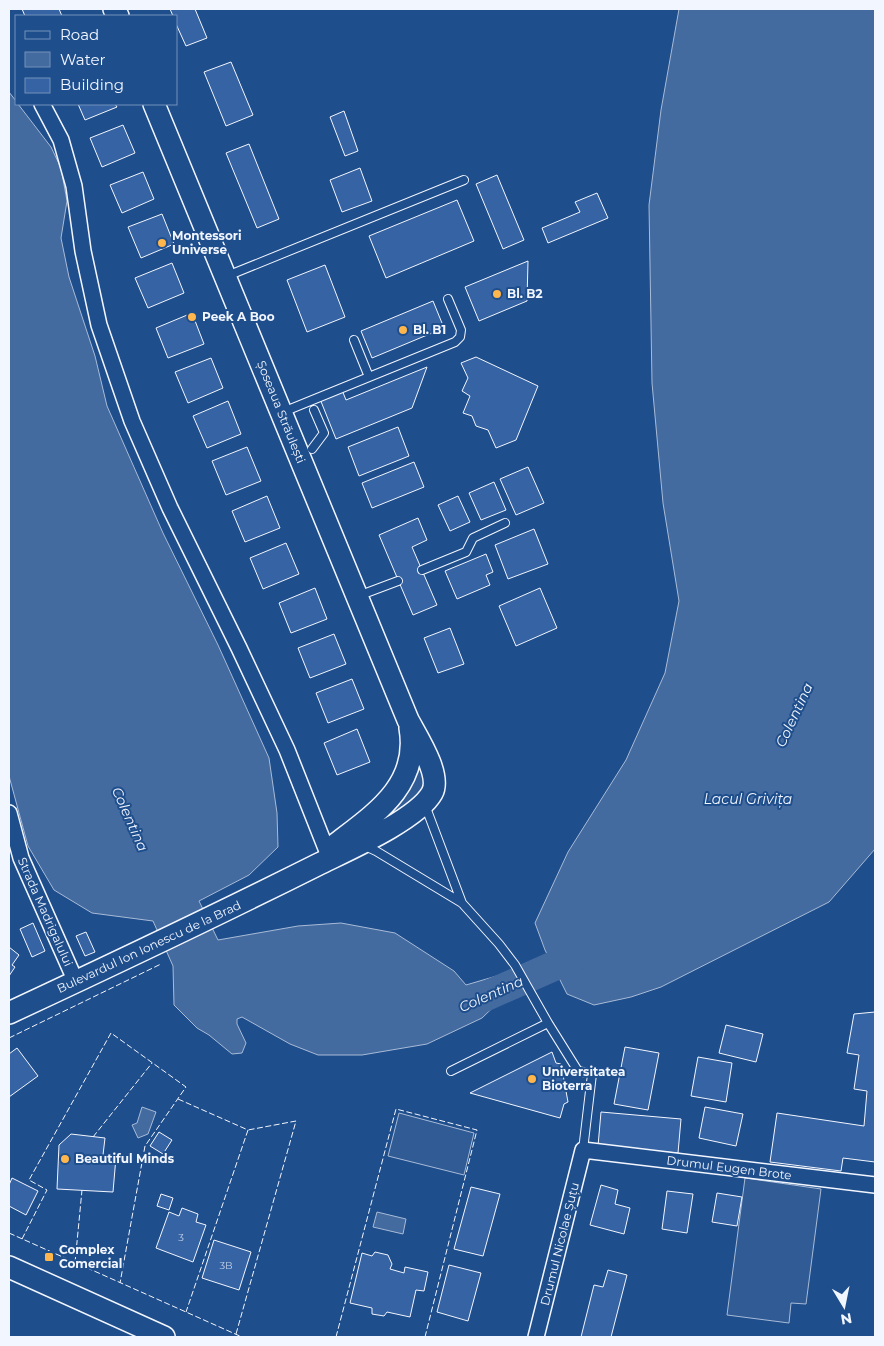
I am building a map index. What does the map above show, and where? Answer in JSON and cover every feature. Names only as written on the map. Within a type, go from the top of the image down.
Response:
[{"type":"street","points":[[43,105],[61,140],[74,186],[83,251],[99,325],[132,421],[170,508],[287,750],[327,851]]},
{"type":"street","name":"Șoseaua Străulești","points":[[154,105],[408,720]]},
{"type":"street","points":[[408,720],[426,753],[434,773],[433,792],[425,803]]},
{"type":"street","name":"Bulevardul Ion Ionescu de la Brad","points":[[290,879],[386,805],[407,771],[412,740],[408,720]]},
{"type":"street","name":"Bulevardul Ion Ionescu de la Brad","points":[[9,1013],[290,879],[412,814],[425,803]]},
{"type":"street","name":"Strada Madrigalului","points":[[9,813],[21,858],[76,982]]},
{"type":"street","name":"Drumul Eugen Brote","points":[[584,1150],[875,1185]]},
{"type":"street","name":"Drumul Nicolae Șuțu","points":[[536,1337],[584,1150]]},
{"type":"street","points":[[9,1267],[154,1335]]},
{"type":"lane","points":[[225,276],[464,180]]},
{"type":"lane","points":[[281,412],[454,342],[460,337],[461,330],[448,299]]},
{"type":"lane","points":[[354,340],[369,377]]},
{"type":"lane","points":[[312,449],[324,433],[314,410]]},
{"type":"lane","points":[[422,570],[466,552],[473,538],[505,523]]},
{"type":"lane","points":[[357,597],[398,580]]},
{"type":"lane","points":[[425,803],[462,904]]},
{"type":"lane","points":[[359,843],[376,851],[462,904],[499,944],[515,965],[535,1002],[578,1071],[592,1074],[584,1150]]},
{"type":"lane","points":[[451,1071],[548,1023]]},
{"type":"shaded area","points":[[418,761],[425,779],[421,792],[389,820],[384,814]]},
{"type":"shaded area","points":[[399,1113],[474,1133],[464,1175],[388,1156]]},
{"type":"shaded area","points":[[745,1178],[821,1189],[806,1304],[791,1303],[789,1323],[727,1315]]},
{"type":"water","name":"Lacul Grivița","points":[[679,9],[875,9],[875,849],[829,902],[661,987],[631,997],[594,1005],[567,994],[545,950],[535,923],[568,852],[626,760],[665,673],[679,601],[663,503],[652,383],[649,205],[661,110]]},
{"type":"water","points":[[9,92],[15,100],[15,105],[19,105],[51,147],[61,168],[67,201],[61,238],[69,277],[95,356],[107,406],[163,533],[218,645],[269,758],[277,813],[278,847],[249,875],[199,901],[218,940],[298,926],[341,923],[395,933],[454,971],[466,985],[500,975],[507,994],[482,1018],[427,1044],[362,1055],[318,1055],[290,1044],[242,1017],[237,1019],[237,1024],[246,1043],[242,1053],[232,1054],[209,1035],[197,1028],[174,1005],[173,966],[153,921],[92,913],[54,890],[28,846],[9,776]]},
{"type":"water","points":[[142,1107],[156,1112],[148,1134],[138,1138],[132,1125],[137,1123]]},
{"type":"water","points":[[377,1212],[406,1219],[403,1234],[373,1227]]},
{"type":"building","points":[[22,9],[59,9],[62,15],[25,15]]},
{"type":"building","points":[[170,9],[195,9],[207,38],[186,46],[178,28],[178,15],[173,15]]},
{"type":"building","points":[[231,62],[253,115],[226,126],[204,72]]},
{"type":"building","points":[[78,105],[116,105],[117,107],[85,120]]},
{"type":"building","points":[[344,111],[358,151],[345,156],[330,117]]},
{"type":"building","points":[[123,125],[135,153],[102,167],[90,138]]},
{"type":"building","points":[[249,144],[279,219],[257,228],[226,153]]},
{"type":"building","points":[[360,168],[372,201],[342,212],[330,180]]},
{"type":"building","points":[[143,172],[154,199],[122,213],[110,185]]},
{"type":"building","points":[[497,175],[524,240],[503,249],[476,184]]},
{"type":"building","points":[[597,193],[608,218],[548,243],[542,228],[580,212],[575,202]]},
{"type":"building","points":[[457,200],[474,241],[386,278],[369,236]]},
{"type":"building","points":[[162,214],[174,244],[141,258],[128,227]]},
{"type":"building","name":"Bl. B2","points":[[528,261],[527,301],[479,321],[465,287]]},
{"type":"building","points":[[172,263],[184,293],[148,308],[135,278]]},
{"type":"building","points":[[325,265],[345,317],[307,332],[287,280]]},
{"type":"building","name":"Bl. B1","points":[[433,301],[444,328],[372,358],[361,331]]},
{"type":"building","points":[[192,313],[204,344],[168,358],[156,328]]},
{"type":"building","points":[[476,357],[538,386],[516,440],[496,448],[488,430],[476,426],[472,416],[463,413],[470,396],[462,391],[468,378],[461,363]]},
{"type":"building","points":[[211,358],[223,388],[188,403],[175,372]]},
{"type":"building","points":[[427,367],[412,408],[336,439],[320,399],[342,390],[346,400]]},
{"type":"building","points":[[228,401],[241,434],[207,448],[193,416]]},
{"type":"building","points":[[398,427],[409,456],[359,476],[348,447]]},
{"type":"building","points":[[247,447],[261,481],[226,495],[212,461]]},
{"type":"building","points":[[414,462],[424,487],[372,508],[362,483]]},
{"type":"building","points":[[528,467],[544,503],[516,515],[500,479]]},
{"type":"building","points":[[494,482],[506,510],[481,520],[469,493]]},
{"type":"building","points":[[267,496],[280,528],[245,542],[232,511]]},
{"type":"building","points":[[458,496],[470,522],[450,531],[438,505]]},
{"type":"building","points":[[418,518],[427,540],[412,547],[437,605],[413,615],[379,535]]},
{"type":"building","points":[[534,529],[548,564],[508,579],[495,545]]},
{"type":"building","points":[[286,543],[299,574],[263,589],[250,558]]},
{"type":"building","points":[[486,554],[493,572],[486,575],[490,585],[457,599],[445,571]]},
{"type":"building","points":[[315,588],[327,619],[291,633],[279,603]]},
{"type":"building","points":[[540,588],[557,628],[516,646],[499,606]]},
{"type":"building","points":[[450,628],[464,664],[438,673],[424,638]]},
{"type":"building","points":[[334,634],[346,664],[310,678],[298,648]]},
{"type":"building","points":[[352,679],[364,709],[328,723],[316,693]]},
{"type":"building","points":[[357,729],[370,762],[337,775],[324,743]]},
{"type":"building","points":[[33,923],[45,951],[32,957],[20,929]]},
{"type":"building","points":[[86,932],[95,952],[85,956],[76,936]]},
{"type":"building","points":[[9,947],[19,955],[12,965],[15,967],[9,976]]},
{"type":"building","points":[[875,1012],[875,1162],[843,1158],[841,1171],[770,1162],[777,1113],[864,1126],[867,1091],[854,1089],[859,1055],[847,1053],[854,1014]]},
{"type":"building","points":[[726,1025],[763,1034],[756,1062],[719,1053]]},
{"type":"building","points":[[625,1047],[659,1053],[648,1110],[614,1104]]},
{"type":"building","points":[[17,1048],[38,1076],[9,1097],[9,1054]]},
{"type":"building","name":"Universitatea Bioterra","points":[[552,1052],[556,1063],[561,1064],[568,1102],[564,1104],[560,1118],[470,1093]]},
{"type":"building","points":[[698,1057],[732,1063],[726,1102],[691,1096]]},
{"type":"building","points":[[705,1107],[743,1114],[736,1146],[699,1138]]},
{"type":"building","points":[[601,1112],[681,1119],[678,1153],[598,1146]]},
{"type":"building","points":[[159,1132],[172,1140],[163,1154],[150,1146]]},
{"type":"building","points":[[71,1134],[105,1138],[103,1155],[116,1157],[113,1192],[57,1189],[59,1145]]},
{"type":"building","points":[[12,1178],[38,1191],[26,1215],[9,1206],[9,1185]]},
{"type":"building","points":[[601,1185],[618,1190],[615,1204],[630,1208],[624,1234],[590,1225]]},
{"type":"building","points":[[471,1187],[500,1194],[483,1256],[454,1249]]},
{"type":"building","points":[[667,1191],[693,1194],[687,1233],[662,1229]]},
{"type":"building","points":[[717,1193],[742,1197],[737,1226],[712,1222]]},
{"type":"building","points":[[161,1194],[173,1198],[169,1210],[157,1206]]},
{"type":"building","points":[[182,1208],[198,1214],[196,1222],[206,1225],[193,1262],[156,1248],[169,1212],[179,1216]]},
{"type":"building","points":[[214,1240],[251,1252],[239,1290],[202,1278]]},
{"type":"building","points":[[375,1252],[388,1255],[392,1264],[390,1269],[404,1273],[405,1267],[428,1272],[424,1291],[416,1290],[410,1317],[387,1312],[384,1316],[372,1314],[372,1308],[350,1303],[362,1253],[372,1256]]},
{"type":"building","points":[[449,1265],[481,1273],[468,1321],[437,1312]]},
{"type":"building","points":[[608,1270],[627,1275],[611,1337],[581,1337],[594,1285],[603,1287]]},
{"type":"waterway","name":"Colentina","points":[[468,1004],[590,950]]},
{"type":"fence","points":[[9,1038],[161,964]]},
{"type":"fence","points":[[22,1239],[47,1190],[29,1180],[111,1033],[186,1087],[145,1146],[120,1283]]},
{"type":"fence","points":[[93,1137],[152,1063]]},
{"type":"fence","points":[[178,1099],[248,1130],[186,1312]]},
{"type":"fence","points":[[336,1337],[396,1109],[477,1130],[425,1337]]},
{"type":"fence","points":[[236,1334],[296,1121],[248,1130]]},
{"type":"fence","points":[[75,1263],[82,1190]]},
{"type":"fence","points":[[9,1233],[242,1337]]},
{"type":"place","name":"Montessori Universe","points":[[162,243]]},
{"type":"place","name":"Bl. B2","points":[[497,294]]},
{"type":"place","name":"Peek A Boo","points":[[192,317]]},
{"type":"place","name":"Bl. B1","points":[[403,330]]},
{"type":"place","name":"Universitatea Bioterra","points":[[532,1079]]},
{"type":"place","name":"Beautiful Minds","points":[[65,1159]]},
{"type":"place","name":"Complex Comercial","points":[[49,1257]]}]
